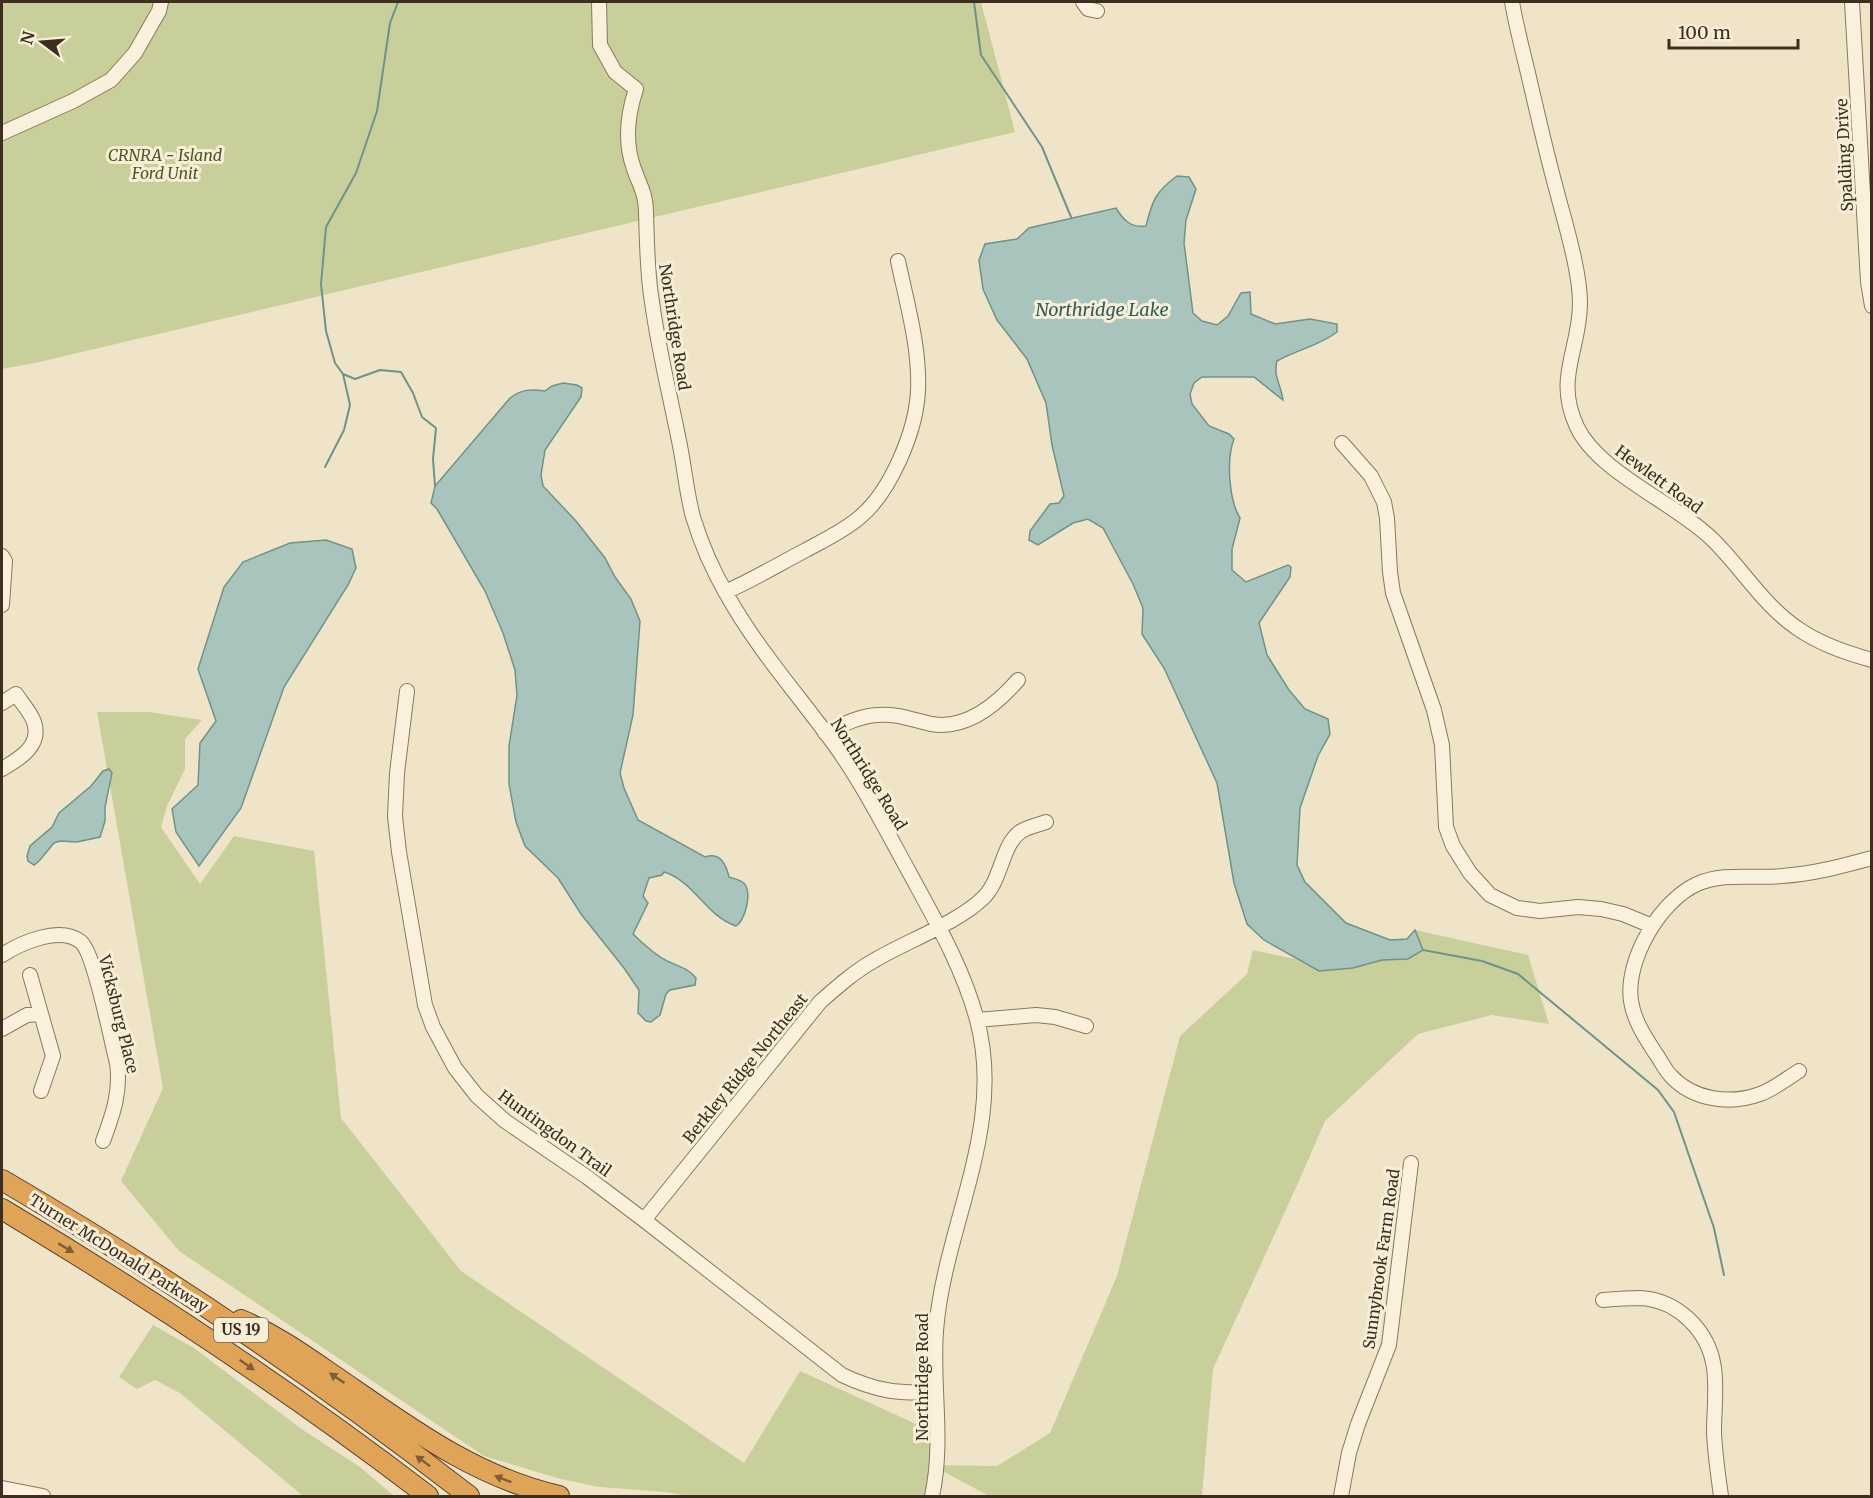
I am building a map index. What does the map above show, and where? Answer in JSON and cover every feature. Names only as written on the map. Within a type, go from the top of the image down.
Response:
[{"type":"highway","name":"Turner McDonald Parkway","points":[[2,1180],[197,1302],[325,1389],[469,1497]]},
{"type":"highway","name":"Turner McDonald Parkway","points":[[2,1209],[234,1356],[428,1497]]},
{"type":"highway","points":[[197,1302],[268,1332],[453,1455],[499,1477],[559,1497]]},
{"type":"street","points":[[2,133],[93,91],[111,80],[135,53],[159,11],[160,2]]},
{"type":"street","name":"Northridge Road","points":[[600,2],[600,45],[615,72],[636,89],[630,108],[627,148],[646,198],[648,261],[656,333],[683,457],[692,514],[725,592],[746,626],[825,733],[888,833],[960,972],[977,1020],[984,1067],[983,1117],[976,1156],[940,1295],[936,1333],[935,1392],[939,1443],[932,1497]]},
{"type":"street","points":[[1083,2],[1088,9],[1097,11]]},
{"type":"street","name":"Hewlett Road","points":[[1512,2],[1579,288],[1580,316],[1566,388],[1569,408],[1578,429],[1589,446],[1605,462],[1676,510],[1712,539],[1777,612],[1796,627],[1817,640],[1872,660]]},
{"type":"street","name":"Spalding Drive","points":[[1852,2],[1868,282],[1872,306]]},
{"type":"street","points":[[725,592],[849,526],[872,506],[889,482],[910,431],[918,392],[912,331],[898,261]]},
{"type":"street","points":[[1342,443],[1371,476],[1384,502],[1393,593],[1434,710],[1442,745],[1446,828],[1453,846],[1470,873],[1490,894],[1517,908],[1540,911],[1601,909],[1623,914],[1652,926]]},
{"type":"street","points":[[2,556],[5,561],[2,605]]},
{"type":"street","points":[[825,733],[857,719],[878,715],[900,716],[933,724],[959,722],[991,706],[1018,680]]},
{"type":"street","name":"Huntingdon Trail","points":[[407,691],[397,773],[395,816],[399,852],[419,981],[433,1027],[455,1068],[485,1104],[505,1121],[587,1177],[842,1375],[865,1386],[886,1392],[935,1392]]},
{"type":"street","points":[[2,703],[16,694],[34,722],[35,740],[23,757],[2,770]]},
{"type":"street","name":"Berkley Ridge Northeast","points":[[644,1220],[820,1002],[840,984],[874,960],[969,910],[984,898],[997,879],[1014,838],[1022,831],[1046,822]]},
{"type":"street","points":[[1799,1071],[1760,1094],[1729,1100],[1700,1095],[1683,1086],[1671,1076],[1641,1031],[1630,999],[1633,967],[1652,926],[1681,894],[1696,884],[1714,878],[1816,873],[1872,858]]},
{"type":"street","name":"Vicksburg Place","points":[[2,955],[26,943],[59,935],[80,941],[86,948],[95,974],[119,1078],[116,1104],[103,1141]]},
{"type":"street","points":[[30,975],[53,1056],[41,1091]]},
{"type":"street","points":[[2,1029],[27,1015],[40,1014]]},
{"type":"street","points":[[977,1020],[1036,1015],[1055,1017],[1086,1026]]},
{"type":"street","name":"Sunnybrook Farm Road","points":[[1341,1497],[1349,1453],[1358,1424],[1389,1345],[1411,1163]]},
{"type":"street","points":[[1603,1300],[1640,1298],[1653,1300],[1678,1311],[1700,1331],[1708,1345],[1715,1370],[1714,1435],[1721,1497]]},
{"type":"street","points":[[2,1488],[43,1497]]},
{"type":"green space","name":"CRNRA - Island Ford Unit","points":[[2,2],[981,2],[1015,132],[2,369]]},
{"type":"green space","points":[[97,712],[149,712],[202,720],[185,739],[185,769],[167,806],[161,827],[200,884],[234,836],[314,851],[341,1118],[461,1271],[744,1463],[800,1371],[927,1429],[933,1465],[997,1466],[1050,1433],[1117,1276],[1180,1036],[1247,974],[1253,950],[1295,959],[1319,971],[1353,968],[1382,960],[1408,959],[1422,950],[1415,930],[1528,955],[1549,1024],[1492,1015],[1418,1034],[1325,1121],[1213,1369],[1202,1496],[989,1496],[933,1466],[926,1496],[690,1496],[599,1487],[557,1478],[484,1456],[179,1251],[121,1181],[163,1088]]},
{"type":"green space","points":[[153,1325],[194,1348],[303,1430],[360,1467],[394,1496],[303,1496],[180,1393],[155,1380],[137,1389],[119,1377]]},
{"type":"water","name":"Northridge Lake","points":[[1177,176],[1189,177],[1196,189],[1186,220],[1184,243],[1193,313],[1202,321],[1217,325],[1228,316],[1241,293],[1250,292],[1251,314],[1275,324],[1310,319],[1337,324],[1337,332],[1330,337],[1277,361],[1277,376],[1283,400],[1254,377],[1202,377],[1194,383],[1190,394],[1192,404],[1209,426],[1229,434],[1234,439],[1229,468],[1233,501],[1240,518],[1232,549],[1232,570],[1246,582],[1288,565],[1291,567],[1290,577],[1259,623],[1267,655],[1289,690],[1305,709],[1328,719],[1330,734],[1318,756],[1300,808],[1297,865],[1305,882],[1346,923],[1390,940],[1407,939],[1415,930],[1423,950],[1408,959],[1382,960],[1353,968],[1319,971],[1264,940],[1247,924],[1234,883],[1217,783],[1164,668],[1142,634],[1143,608],[1103,528],[1088,519],[1073,523],[1038,545],[1029,540],[1030,531],[1050,504],[1059,503],[1064,496],[1052,445],[1046,403],[1027,359],[997,320],[983,289],[979,260],[985,244],[1017,239],[1029,228],[1116,208],[1128,222],[1136,226],[1146,226],[1156,197]]},
{"type":"water","points":[[563,383],[582,388],[581,397],[545,450],[541,475],[543,486],[576,521],[605,558],[631,599],[640,621],[633,715],[620,773],[624,788],[638,820],[705,857],[715,856],[722,860],[729,877],[743,882],[747,890],[744,913],[736,926],[717,915],[675,877],[664,872],[662,875],[649,878],[643,896],[648,903],[633,934],[658,955],[696,978],[695,985],[670,990],[666,994],[660,1015],[651,1022],[646,1021],[638,1013],[639,990],[624,968],[581,914],[558,878],[525,846],[516,822],[509,784],[509,746],[517,695],[515,670],[503,633],[485,591],[437,509],[431,503],[435,486],[510,398],[523,391],[545,391]]},
{"type":"water","points":[[326,540],[352,549],[356,568],[348,585],[284,687],[241,808],[199,866],[176,832],[172,809],[198,785],[200,743],[216,721],[198,669],[224,587],[243,562],[290,543]]},
{"type":"water","points":[[109,769],[112,773],[105,807],[105,821],[100,837],[77,842],[54,843],[34,865],[28,861],[30,846],[52,827],[59,813],[91,786],[103,771]]},
{"type":"waterway","points":[[398,2],[390,23],[377,111],[356,173],[326,227],[321,284],[326,331],[335,363],[343,374],[355,379],[380,370],[401,372],[413,393],[422,417],[436,428],[433,459],[435,486]]},
{"type":"waterway","points":[[974,2],[981,55],[1042,147],[1071,217]]},
{"type":"waterway","points":[[325,467],[344,430],[350,405],[343,374]]},
{"type":"waterway","points":[[1423,950],[1482,961],[1518,974],[1658,1090],[1674,1112],[1714,1228],[1724,1275]]}]
